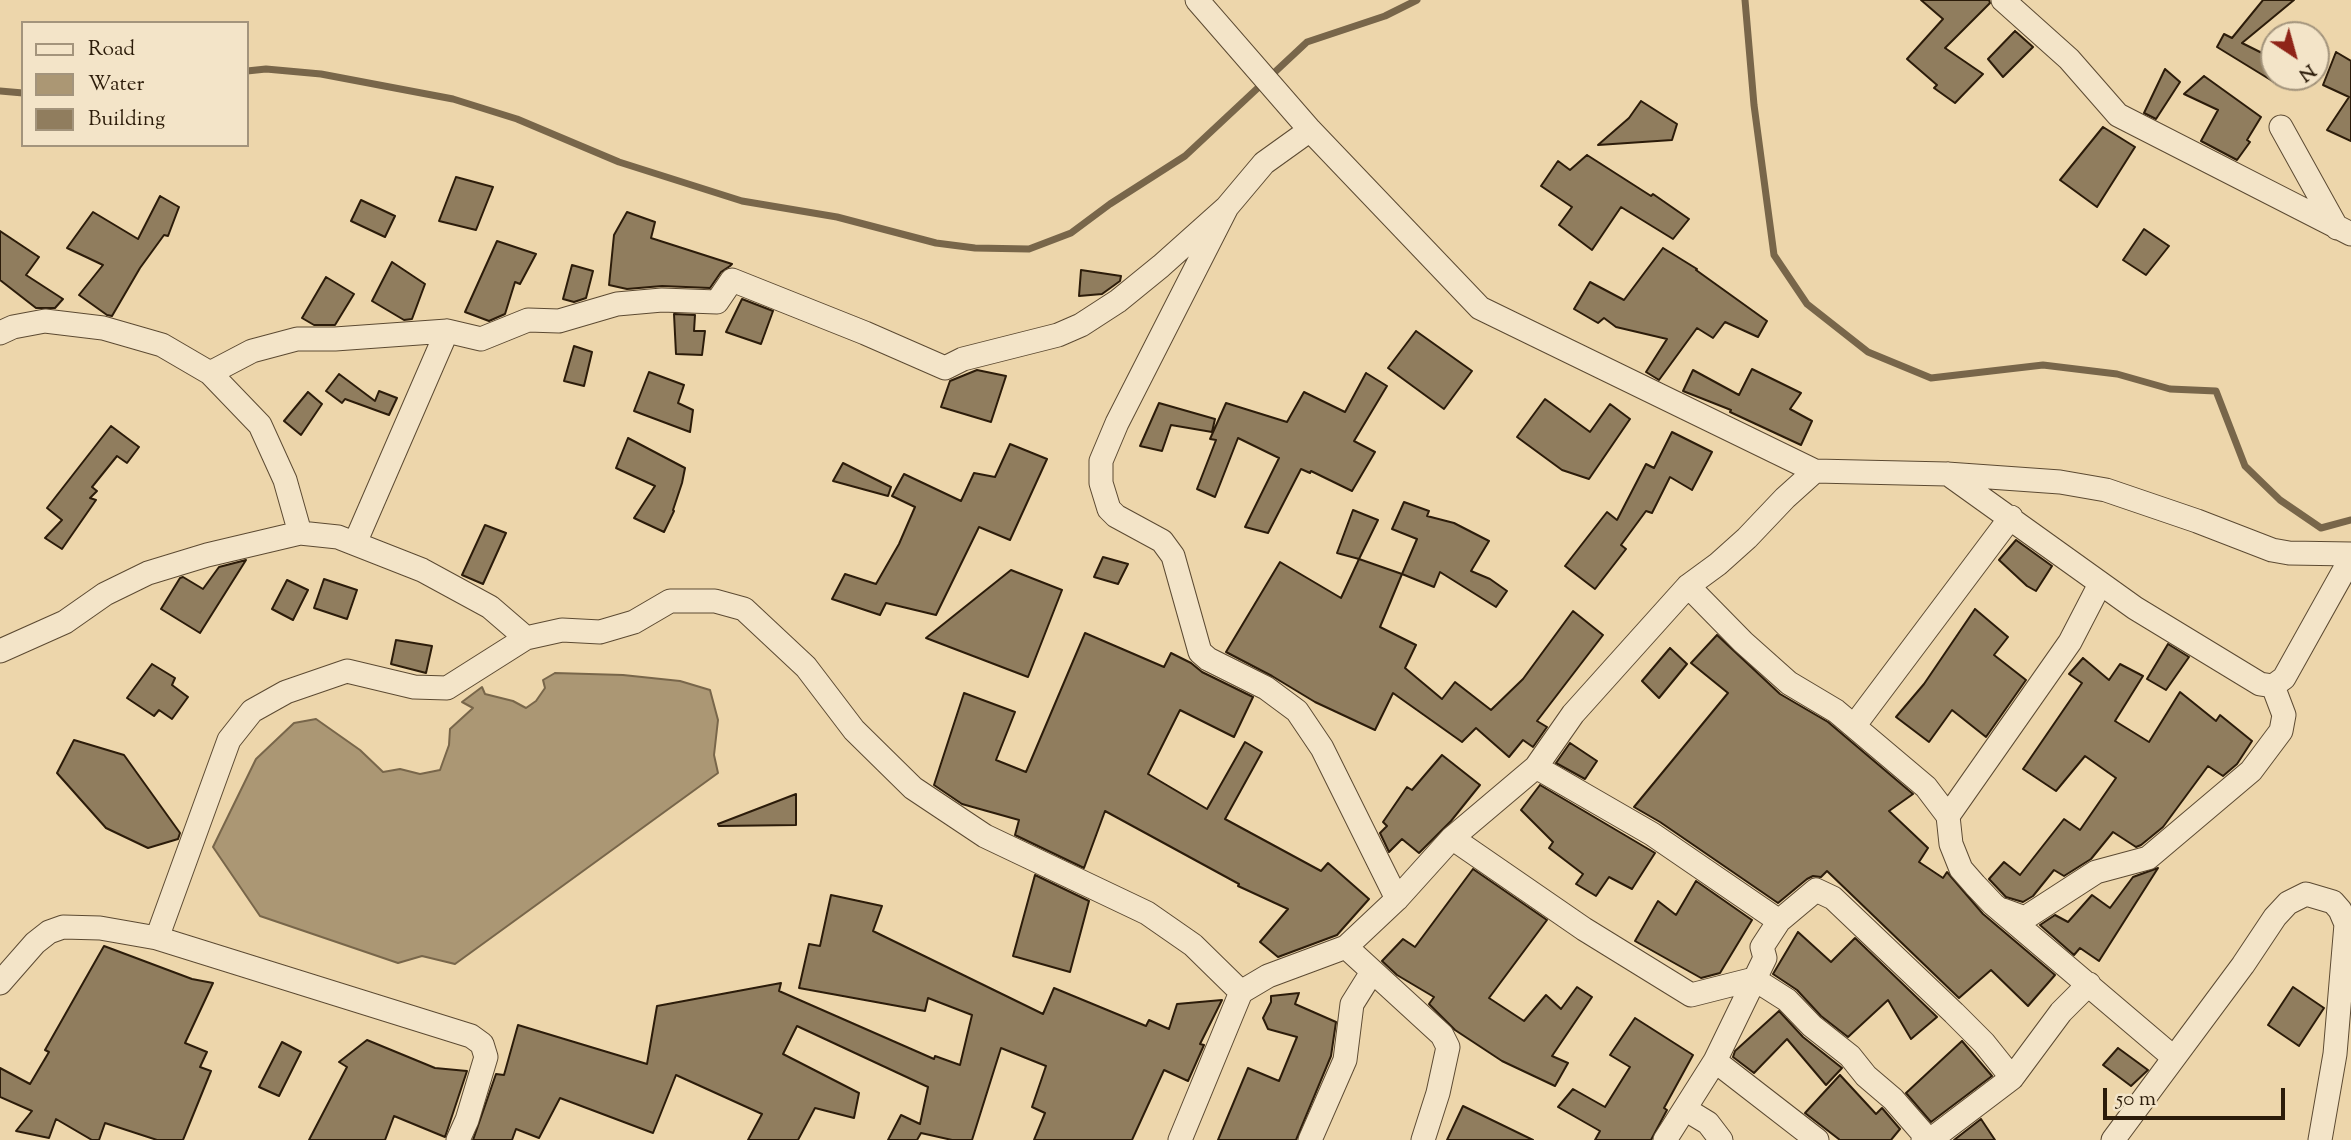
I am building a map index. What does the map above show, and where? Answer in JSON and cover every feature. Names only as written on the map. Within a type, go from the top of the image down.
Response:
[{"type":"street","points":[[1197,0],[1310,130],[1480,308],[1815,471],[1947,474],[2060,482],[2106,491],[2197,521],[2272,550],[2351,556],[2284,678],[2273,685],[2260,684],[2134,608],[2011,517],[1947,474]]},
{"type":"street","points":[[2003,0],[2069,59],[2118,115],[2344,231]]},
{"type":"street","points":[[2281,127],[2344,231]]},
{"type":"street","points":[[210,373],[252,351],[297,339],[447,331],[481,338],[528,320],[559,321],[617,304],[662,300],[717,302],[732,280],[945,368],[963,359],[1058,335],[1081,325],[1118,301],[1227,207],[1264,163],[1310,130]]},
{"type":"street","points":[[1227,207],[1117,423],[1101,461],[1101,483],[1109,509],[1116,516],[1162,541],[1173,556],[1200,652],[1208,659],[1266,688],[1297,711],[1322,748],[1397,899]]},
{"type":"street","points":[[0,333],[13,327],[44,321],[103,328],[162,345],[210,373],[260,425],[285,480],[300,533]]},
{"type":"street","points":[[355,544],[447,331]]},
{"type":"street","points":[[1180,1140],[1241,992],[1268,975],[1346,947],[1397,899],[1452,838],[1536,766],[1573,713],[1688,586],[1747,538],[1815,471]]},
{"type":"street","points":[[1854,726],[2011,517]]},
{"type":"street","points":[[0,651],[65,622],[104,594],[148,573],[207,555],[300,533],[338,537],[422,570],[490,607],[526,638]]},
{"type":"street","points":[[1948,816],[2070,642],[2100,584]]},
{"type":"street","points":[[1688,586],[1788,683],[1824,703],[1926,787],[1948,816],[1951,844],[1961,869],[2000,909],[2173,1057]]},
{"type":"street","points":[[158,938],[229,740],[252,711],[286,692],[347,671],[414,687],[447,688],[526,638],[562,630],[600,632],[634,622],[670,601],[715,601],[744,609],[806,667],[854,730],[913,788],[985,836],[1147,913],[1193,945],[1241,992]]},
{"type":"street","points":[[2000,909],[2025,918],[2096,872],[2148,858],[2251,771],[2271,747],[2281,731],[2284,715],[2273,685]]},
{"type":"street","points":[[1536,766],[1652,834],[1779,921]]},
{"type":"street","points":[[1452,838],[1584,929],[1691,995],[1754,979],[1787,1000],[1812,1026],[1850,1056],[1866,1076],[1893,1099],[1925,1139],[1933,1138],[2012,1078],[2061,1012],[2089,984]]},
{"type":"street","points":[[1665,1140],[1715,1061],[1765,958],[1762,947],[1779,921],[1816,890],[1833,898],[1954,1013],[1984,1043],[2012,1078]]},
{"type":"street","points":[[2113,1140],[2243,965],[2275,917],[2288,903],[2306,894],[2333,902],[2346,924],[2335,1054],[2320,1140]]},
{"type":"street","points":[[0,983],[35,943],[49,932],[63,927],[100,928],[158,938],[471,1036],[482,1044],[486,1057],[467,1120],[458,1140]]},
{"type":"street","points":[[1346,947],[1443,1035],[1448,1046],[1441,1082],[1423,1140]]},
{"type":"street","points":[[1310,1140],[1345,1060],[1352,1004],[1372,972]]},
{"type":"street","points":[[1715,1061],[1817,1140]]},
{"type":"street","points":[[1685,1109],[1708,1123],[1721,1140]]},
{"type":"water","points":[[555,673],[623,675],[680,681],[710,690],[718,720],[714,755],[718,773],[455,964],[422,956],[398,963],[260,916],[213,847],[256,759],[294,723],[316,719],[360,750],[383,772],[400,769],[420,774],[440,770],[449,745],[450,729],[473,708],[462,702],[482,687],[485,694],[513,701],[526,708],[536,701],[545,688],[543,680]]},
{"type":"building","points":[[1921,0],[1989,0],[1990,3],[1945,48],[1983,74],[1955,103],[1934,88],[1937,85],[1907,59],[1943,19]]},
{"type":"building","points":[[2263,0],[2294,0],[2269,21],[2260,21],[2260,28],[2242,43],[2260,52],[2260,73],[2217,47],[2224,34],[2232,38]]},
{"type":"building","points":[[2015,31],[2033,47],[2003,77],[1988,59]]},
{"type":"building","points":[[2336,52],[2351,61],[2351,141],[2327,130],[2349,97],[2330,88],[2330,67]]},
{"type":"building","points":[[2165,69],[2180,82],[2156,119],[2144,113]]},
{"type":"building","points":[[2204,76],[2261,117],[2247,140],[2250,142],[2237,160],[2201,141],[2218,110],[2184,94]]},
{"type":"building","points":[[1641,101],[1677,124],[1672,140],[1598,145],[1629,118]]},
{"type":"building","points":[[2103,127],[2135,147],[2097,207],[2060,180]]},
{"type":"building","points":[[1587,155],[1689,219],[1673,239],[1621,207],[1592,250],[1559,225],[1572,207],[1541,186],[1558,161],[1570,170]]},
{"type":"building","points":[[456,177],[493,187],[476,230],[439,221]]},
{"type":"building","points":[[160,196],[179,207],[168,236],[164,235],[140,268],[112,316],[107,315],[79,295],[103,265],[67,248],[93,212],[138,239]]},
{"type":"building","points":[[361,200],[395,216],[385,237],[351,221]]},
{"type":"building","points":[[627,212],[655,222],[651,238],[732,264],[721,272],[710,288],[662,286],[627,289],[609,285],[614,235]]},
{"type":"building","points":[[2144,229],[2169,246],[2146,275],[2123,260]]},
{"type":"building","points":[[0,231],[39,257],[26,275],[63,299],[55,308],[36,308],[0,280]]},
{"type":"building","points":[[497,241],[536,254],[520,284],[515,282],[505,314],[489,321],[465,312]]},
{"type":"building","points":[[1663,248],[1697,269],[1767,321],[1758,337],[1725,322],[1713,338],[1697,328],[1659,380],[1646,372],[1667,339],[1616,327],[1604,318],[1598,323],[1574,309],[1590,282],[1624,300]]},
{"type":"building","points":[[392,262],[425,284],[412,319],[404,320],[372,301]]},
{"type":"building","points":[[572,265],[593,271],[586,298],[574,302],[563,299]]},
{"type":"building","points":[[1081,270],[1121,276],[1120,281],[1102,294],[1079,296]]},
{"type":"building","points":[[326,277],[354,294],[335,325],[314,325],[302,318]]},
{"type":"building","points":[[742,299],[773,311],[761,344],[726,332]]},
{"type":"building","points":[[674,314],[695,315],[694,331],[705,331],[702,355],[676,354]]},
{"type":"building","points":[[1416,331],[1472,371],[1444,409],[1388,368]]},
{"type":"building","points":[[574,346],[592,352],[584,386],[564,381]]},
{"type":"building","points":[[1752,369],[1801,393],[1790,409],[1812,421],[1801,445],[1730,412],[1731,410],[1683,391],[1693,370],[1739,395]]},
{"type":"building","points":[[977,370],[1006,376],[991,422],[941,407],[950,381]]},
{"type":"building","points":[[649,372],[684,385],[678,403],[693,410],[690,432],[634,411]]},
{"type":"building","points":[[1366,373],[1387,386],[1354,441],[1375,452],[1352,491],[1311,471],[1310,473],[1301,469],[1268,533],[1245,527],[1279,458],[1238,438],[1215,497],[1197,489],[1216,440],[1210,439],[1226,403],[1287,422],[1304,392],[1345,412]]},
{"type":"building","points":[[339,374],[375,401],[379,391],[397,398],[389,415],[345,399],[342,403],[326,391]]},
{"type":"building","points":[[308,392],[322,404],[301,435],[284,421]]},
{"type":"building","points":[[1545,399],[1590,432],[1610,404],[1630,419],[1589,479],[1562,470],[1517,437]]},
{"type":"building","points":[[1159,403],[1215,419],[1212,432],[1171,425],[1162,451],[1140,446]]},
{"type":"building","points":[[111,426],[139,447],[127,463],[117,456],[92,487],[97,491],[90,498],[96,500],[62,549],[45,538],[62,520],[47,508]]},
{"type":"building","points":[[1672,432],[1712,452],[1692,490],[1670,477],[1652,513],[1646,511],[1621,545],[1626,549],[1595,589],[1565,566],[1607,512],[1617,520],[1646,464],[1654,468]]},
{"type":"building","points":[[628,438],[685,468],[674,511],[664,532],[634,518],[655,486],[616,468]]},
{"type":"building","points":[[1010,444],[1047,459],[1010,540],[979,527],[936,615],[886,603],[880,615],[832,599],[845,574],[876,584],[899,544],[915,507],[892,496],[904,474],[961,501],[974,473],[995,477]]},
{"type":"building","points":[[843,463],[891,487],[888,496],[833,481]]},
{"type":"building","points":[[1404,502],[1429,511],[1427,516],[1454,523],[1489,541],[1471,571],[1490,579],[1507,591],[1496,607],[1440,572],[1434,587],[1402,574],[1417,539],[1392,529]]},
{"type":"building","points":[[1353,510],[1378,520],[1359,559],[1337,553]]},
{"type":"building","points":[[485,525],[506,533],[483,584],[462,575]]},
{"type":"building","points":[[2016,540],[2052,566],[2036,591],[1999,560]]},
{"type":"building","points":[[1103,557],[1128,564],[1118,584],[1094,577]]},
{"type":"building","points":[[1359,559],[1402,574],[1380,627],[1416,645],[1405,668],[1442,699],[1455,682],[1491,710],[1523,679],[1573,611],[1603,635],[1537,721],[1547,727],[1533,747],[1523,740],[1509,757],[1476,728],[1462,742],[1393,693],[1375,730],[1315,702],[1226,652],[1280,562],[1341,598]]},
{"type":"building","points":[[246,560],[200,633],[161,609],[180,578],[183,577],[203,589],[219,567]]},
{"type":"building","points":[[1011,570],[1062,590],[1028,677],[926,638]]},
{"type":"building","points":[[324,579],[357,590],[347,619],[314,608]]},
{"type":"building","points":[[287,580],[308,590],[293,620],[272,609]]},
{"type":"building","points":[[1975,609],[2008,637],[1994,655],[2026,680],[1986,737],[1952,710],[1929,742],[1896,717],[1924,684]]},
{"type":"building","points":[[1085,633],[1164,667],[1171,653],[1253,697],[1234,737],[1180,710],[1148,774],[1207,809],[1245,742],[1262,752],[1225,819],[1321,871],[1328,863],[1369,899],[1337,935],[1278,957],[1260,942],[1288,909],[1238,886],[1239,884],[1105,811],[1084,868],[1015,835],[1019,820],[962,804],[934,785],[964,693],[1015,712],[996,760],[1026,772]]},
{"type":"building","points":[[1717,635],[1780,694],[1828,722],[1913,794],[1889,811],[1928,848],[1919,862],[1943,878],[1947,872],[1983,914],[2055,975],[2028,1006],[1991,970],[1959,998],[1827,871],[1821,877],[1813,876],[1807,879],[1778,903],[1634,807],[1728,693],[1691,663]]},
{"type":"building","points":[[396,640],[432,646],[426,673],[391,664]]},
{"type":"building","points":[[2168,644],[2189,657],[2166,690],[2147,679]]},
{"type":"building","points":[[1670,648],[1687,664],[1659,698],[1642,681]]},
{"type":"building","points":[[2083,658],[2109,680],[2120,664],[2143,676],[2115,721],[2149,742],[2180,692],[2216,721],[2220,715],[2252,741],[2237,764],[2223,776],[2208,766],[2163,827],[2141,845],[2136,847],[2113,832],[2091,859],[2064,876],[2054,870],[2033,896],[2023,902],[2006,897],[1989,879],[2004,862],[2020,875],[2064,819],[2080,830],[2116,778],[2085,756],[2056,791],[2023,769],[2082,683],[2069,674]]},
{"type":"building","points":[[152,664],[175,678],[172,685],[188,697],[172,719],[159,710],[154,716],[127,698]]},
{"type":"building","points":[[74,740],[124,755],[180,833],[178,839],[148,848],[106,828],[57,773]]},
{"type":"building","points":[[1570,743],[1597,761],[1585,779],[1556,763]]},
{"type":"building","points":[[1442,755],[1480,785],[1451,821],[1419,853],[1402,839],[1389,852],[1380,833],[1387,826],[1383,822],[1407,787],[1412,790]]},
{"type":"building","points":[[1540,785],[1655,853],[1632,889],[1609,877],[1596,896],[1576,884],[1583,874],[1549,848],[1553,842],[1521,810]]},
{"type":"building","points":[[796,794],[796,825],[718,824]]},
{"type":"building","points":[[2158,868],[2099,961],[2080,948],[2074,955],[2040,925],[2055,915],[2068,922],[2092,895],[2110,908],[2133,877]]},
{"type":"building","points":[[1473,869],[1547,920],[1489,998],[1524,1021],[1546,995],[1561,1009],[1577,987],[1592,997],[1552,1056],[1568,1063],[1555,1086],[1502,1061],[1455,1030],[1429,1004],[1434,997],[1397,975],[1382,961],[1403,939],[1415,947]]},
{"type":"building","points":[[1035,875],[1089,901],[1070,972],[1013,956]]},
{"type":"building","points":[[1696,881],[1752,920],[1720,973],[1701,978],[1635,941],[1658,901],[1676,915]]},
{"type":"building","points":[[831,895],[882,906],[873,931],[1043,1014],[1054,988],[1146,1026],[1149,1020],[1169,1029],[1177,1004],[1222,1000],[1200,1044],[1204,1045],[1188,1081],[1164,1070],[1132,1140],[1034,1140],[1045,1113],[1032,1107],[1046,1066],[1001,1048],[972,1140],[952,1140],[921,1133],[917,1140],[888,1140],[901,1115],[920,1124],[928,1087],[797,1026],[783,1054],[859,1093],[854,1118],[815,1108],[798,1140],[748,1140],[762,1114],[676,1075],[653,1133],[560,1098],[539,1138],[516,1129],[512,1140],[473,1140],[496,1074],[504,1075],[518,1025],[647,1064],[657,1006],[781,983],[779,991],[934,1059],[935,1056],[960,1065],[972,1015],[928,998],[925,1011],[799,988],[809,944],[820,946]]},
{"type":"building","points":[[1798,932],[1831,962],[1855,938],[1937,1017],[1911,1039],[1888,1000],[1848,1037],[1821,1016],[1797,990],[1773,974]]},
{"type":"building","points":[[104,946],[192,979],[213,983],[185,1043],[207,1052],[200,1067],[211,1071],[183,1140],[157,1140],[105,1123],[99,1140],[92,1140],[56,1119],[49,1138],[16,1131],[32,1111],[0,1097],[0,1068],[30,1084],[49,1052],[45,1050]]},
{"type":"building","points":[[2293,987],[2324,1008],[2299,1046],[2268,1025]]},
{"type":"building","points":[[1299,993],[1295,1004],[1336,1022],[1331,1056],[1296,1140],[1218,1140],[1248,1068],[1279,1081],[1297,1037],[1268,1029],[1263,1018],[1271,996]]},
{"type":"building","points":[[1779,1011],[1803,1037],[1842,1068],[1826,1085],[1787,1039],[1754,1073],[1733,1057],[1735,1051]]},
{"type":"building","points":[[1635,1018],[1693,1055],[1664,1108],[1667,1110],[1651,1140],[1595,1140],[1600,1131],[1558,1107],[1573,1089],[1605,1107],[1630,1067],[1610,1055]]},
{"type":"building","points":[[367,1040],[435,1068],[467,1071],[445,1137],[394,1116],[385,1140],[309,1140],[347,1067],[339,1062]]},
{"type":"building","points":[[1962,1041],[1992,1076],[1931,1122],[1906,1093]]},
{"type":"building","points":[[282,1042],[301,1052],[279,1096],[259,1087]]},
{"type":"building","points":[[2118,1048],[2148,1070],[2131,1086],[2103,1065]]},
{"type":"building","points":[[1840,1075],[1876,1114],[1882,1108],[1900,1129],[1891,1140],[1840,1140],[1805,1113]]},
{"type":"building","points":[[1463,1106],[1533,1140],[1447,1140]]},
{"type":"building","points":[[1981,1119],[1995,1140],[1954,1140]]},
{"type":"waterway","points":[[248,71],[266,69],[321,74],[453,99],[517,119],[619,162],[742,201],[837,217],[936,243],[975,248],[1029,249],[1071,233],[1110,204],[1185,156],[1307,42],[1385,16],[1417,0]]},
{"type":"waterway","points":[[1745,0],[1754,105],[1774,255],[1807,304],[1868,352],[1931,378],[2043,365],[2117,374],[2170,389],[2216,391],[2245,466],[2280,500],[2321,528],[2351,520]]},
{"type":"waterway","points":[[0,91],[21,93]]}]
